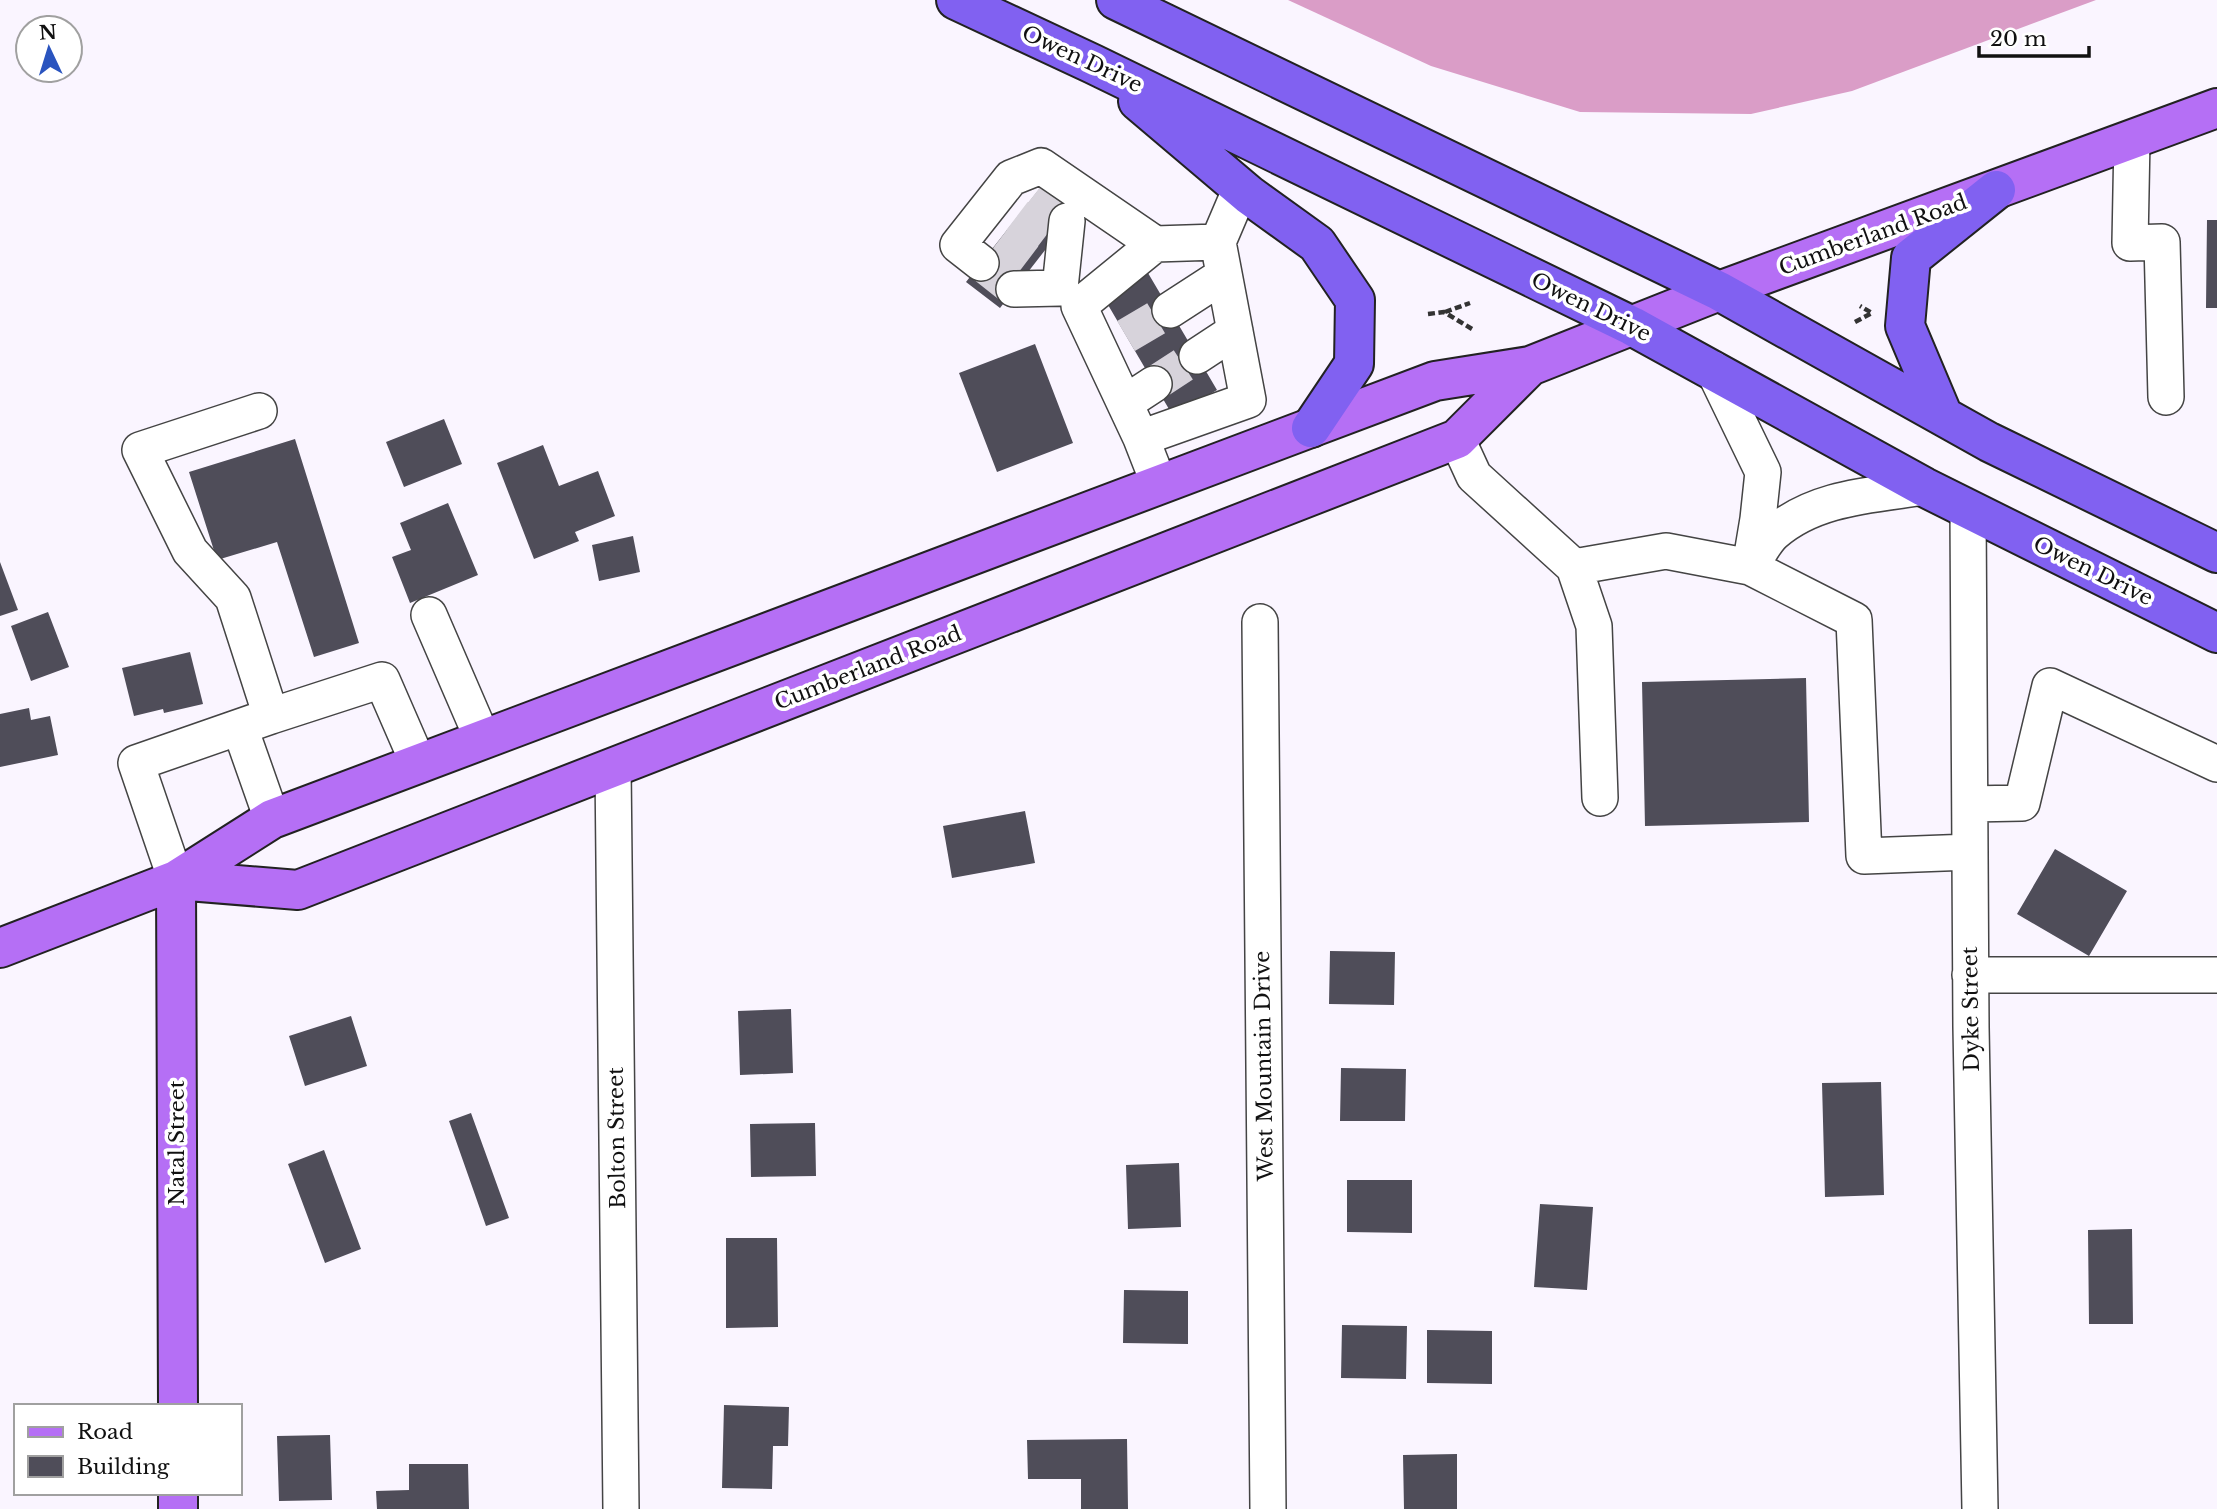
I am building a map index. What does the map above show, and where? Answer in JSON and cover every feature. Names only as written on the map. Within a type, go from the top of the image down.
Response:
[{"type":"highway","name":"Owen Drive","points":[[956,0],[1632,326],[1924,487],[2217,633]]},
{"type":"highway","points":[[1116,0],[1719,291],[1989,442],[2217,554]]},
{"type":"highway","points":[[1093,64],[1241,188],[1317,244],[1355,300],[1354,364],[1311,428]]},
{"type":"highway","points":[[1943,416],[1905,326],[1911,258],[1996,190]]},
{"type":"main road","name":"Cumberland Road","points":[[0,948],[176,880],[272,818],[1435,381],[1530,366],[1719,291],[2217,108]]},
{"type":"main road","name":"Cumberland Road","points":[[176,880],[298,890],[1457,439],[1530,366]]},
{"type":"main road","name":"Natal Street","points":[[176,880],[178,1404]]},
{"type":"street","points":[[2132,139],[2130,243],[2162,242],[2166,397]]},
{"type":"street","points":[[997,220],[1041,166],[1155,244],[1221,259]]},
{"type":"street","points":[[1141,438],[1248,400],[1221,259],[1241,188]]},
{"type":"street","points":[[1069,297],[1155,244]]},
{"type":"street","points":[[1069,297],[1042,254],[1069,297],[1114,344],[1125,403],[1159,484]]},
{"type":"street","points":[[1170,310],[1221,259]]},
{"type":"street","points":[[1197,356],[1235,331]]},
{"type":"street","points":[[1713,369],[1763,472],[1750,567]]},
{"type":"street","points":[[1125,403],[1154,384]]},
{"type":"street","points":[[258,411],[141,450],[190,551],[233,598],[272,818]]},
{"type":"street","points":[[1457,439],[1474,476],[1574,567],[1594,626],[1600,799]]},
{"type":"street","points":[[1750,567],[1773,534],[1813,508],[1924,487]]},
{"type":"street","name":"Dyke Street","points":[[1968,509],[1970,975],[1980,1509]]},
{"type":"street","points":[[1574,567],[1666,551],[1750,567],[1854,620],[1864,856],[1970,852]]},
{"type":"street","points":[[429,615],[484,740]]},
{"type":"street","name":"West Mountain Drive","points":[[1260,622],[1268,1509]]},
{"type":"street","points":[[176,880],[136,763],[382,680],[419,765]]},
{"type":"street","points":[[1970,804],[2022,803],[2050,686],[2217,764]]},
{"type":"street","name":"Bolton Street","points":[[613,767],[621,1509]]},
{"type":"street","points":[[1970,975],[2217,975]]},
{"type":"path","points":[[1428,314],[1444,312],[1470,303]]},
{"type":"path","points":[[1855,322],[1872,313],[1860,306]]},
{"type":"path","points":[[1444,312],[1472,330]]},
{"type":"shaded area","points":[[1288,0],[2096,0],[1852,91],[1751,114],[1580,112],[1431,66]]},
{"type":"building","points":[[1044,183],[1077,209],[1000,308],[966,282]]},
{"type":"building","points":[[2207,220],[2217,220],[2217,308],[2206,308]]},
{"type":"building","points":[[1148,273],[1217,390],[1173,416],[1104,298]]},
{"type":"building","points":[[1035,344],[1073,443],[997,472],[959,373]]},
{"type":"building","points":[[444,419],[462,464],[404,487],[386,442]]},
{"type":"building","points":[[295,439],[359,643],[314,657],[277,542],[217,560],[189,472]]},
{"type":"building","points":[[543,445],[559,486],[598,471],[615,516],[575,532],[579,541],[534,559],[497,463]]},
{"type":"building","points":[[448,503],[478,575],[410,603],[392,557],[411,550],[400,523]]},
{"type":"building","points":[[633,536],[640,572],[599,581],[592,545]]},
{"type":"building","points":[[0,562],[18,610],[0,616]]},
{"type":"building","points":[[48,612],[69,667],[31,681],[11,626]]},
{"type":"building","points":[[190,652],[203,704],[164,713],[163,709],[134,716],[122,668]]},
{"type":"building","points":[[1806,678],[1809,822],[1645,826],[1642,682]]},
{"type":"building","points":[[29,708],[31,720],[50,716],[58,755],[0,767],[0,714]]},
{"type":"building","points":[[1025,811],[1035,863],[952,878],[943,826]]},
{"type":"building","points":[[2055,849],[2127,891],[2089,956],[2017,914]]},
{"type":"building","points":[[1330,951],[1395,952],[1394,1005],[1329,1004]]},
{"type":"building","points":[[791,1009],[793,1073],[740,1075],[738,1011]]},
{"type":"building","points":[[351,1016],[367,1066],[305,1086],[289,1036]]},
{"type":"building","points":[[1341,1068],[1406,1069],[1405,1121],[1340,1121]]},
{"type":"building","points":[[1881,1082],[1884,1195],[1825,1197],[1822,1083]]},
{"type":"building","points":[[471,1113],[509,1218],[486,1226],[449,1121]]},
{"type":"building","points":[[815,1123],[816,1176],[751,1177],[750,1124]]},
{"type":"building","points":[[324,1150],[361,1249],[325,1263],[288,1164]]},
{"type":"building","points":[[1179,1163],[1181,1227],[1128,1229],[1126,1165]]},
{"type":"building","points":[[1347,1180],[1412,1180],[1412,1233],[1347,1232]]},
{"type":"building","points":[[1540,1204],[1593,1207],[1587,1290],[1534,1287]]},
{"type":"building","points":[[2132,1229],[2133,1324],[2089,1324],[2088,1230]]},
{"type":"building","points":[[726,1238],[777,1238],[778,1327],[726,1328]]},
{"type":"building","points":[[1124,1290],[1188,1291],[1188,1344],[1123,1343]]},
{"type":"building","points":[[1342,1325],[1407,1326],[1406,1379],[1341,1378]]},
{"type":"building","points":[[1427,1330],[1492,1331],[1492,1384],[1427,1383]]},
{"type":"building","points":[[724,1405],[789,1407],[788,1446],[773,1446],[772,1489],[722,1488]]},
{"type":"building","points":[[330,1435],[332,1500],[279,1501],[277,1436]]},
{"type":"building","points":[[1127,1439],[1128,1509],[1081,1509],[1081,1479],[1028,1479],[1027,1440]]},
{"type":"building","points":[[1457,1454],[1457,1509],[1404,1509],[1403,1455]]},
{"type":"building","points":[[409,1464],[468,1464],[469,1509],[377,1509],[376,1491],[409,1490]]},
{"type":"tunnel","points":[[1034,195],[1067,221]]},
{"type":"tunnel","points":[[1017,216],[1051,242]]},
{"type":"tunnel","points":[[1000,239],[1034,265]]},
{"type":"tunnel","points":[[981,263],[1014,289]]},
{"type":"tunnel","points":[[1126,336],[1170,310]]},
{"type":"tunnel","points":[[1154,384],[1197,356]]}]
